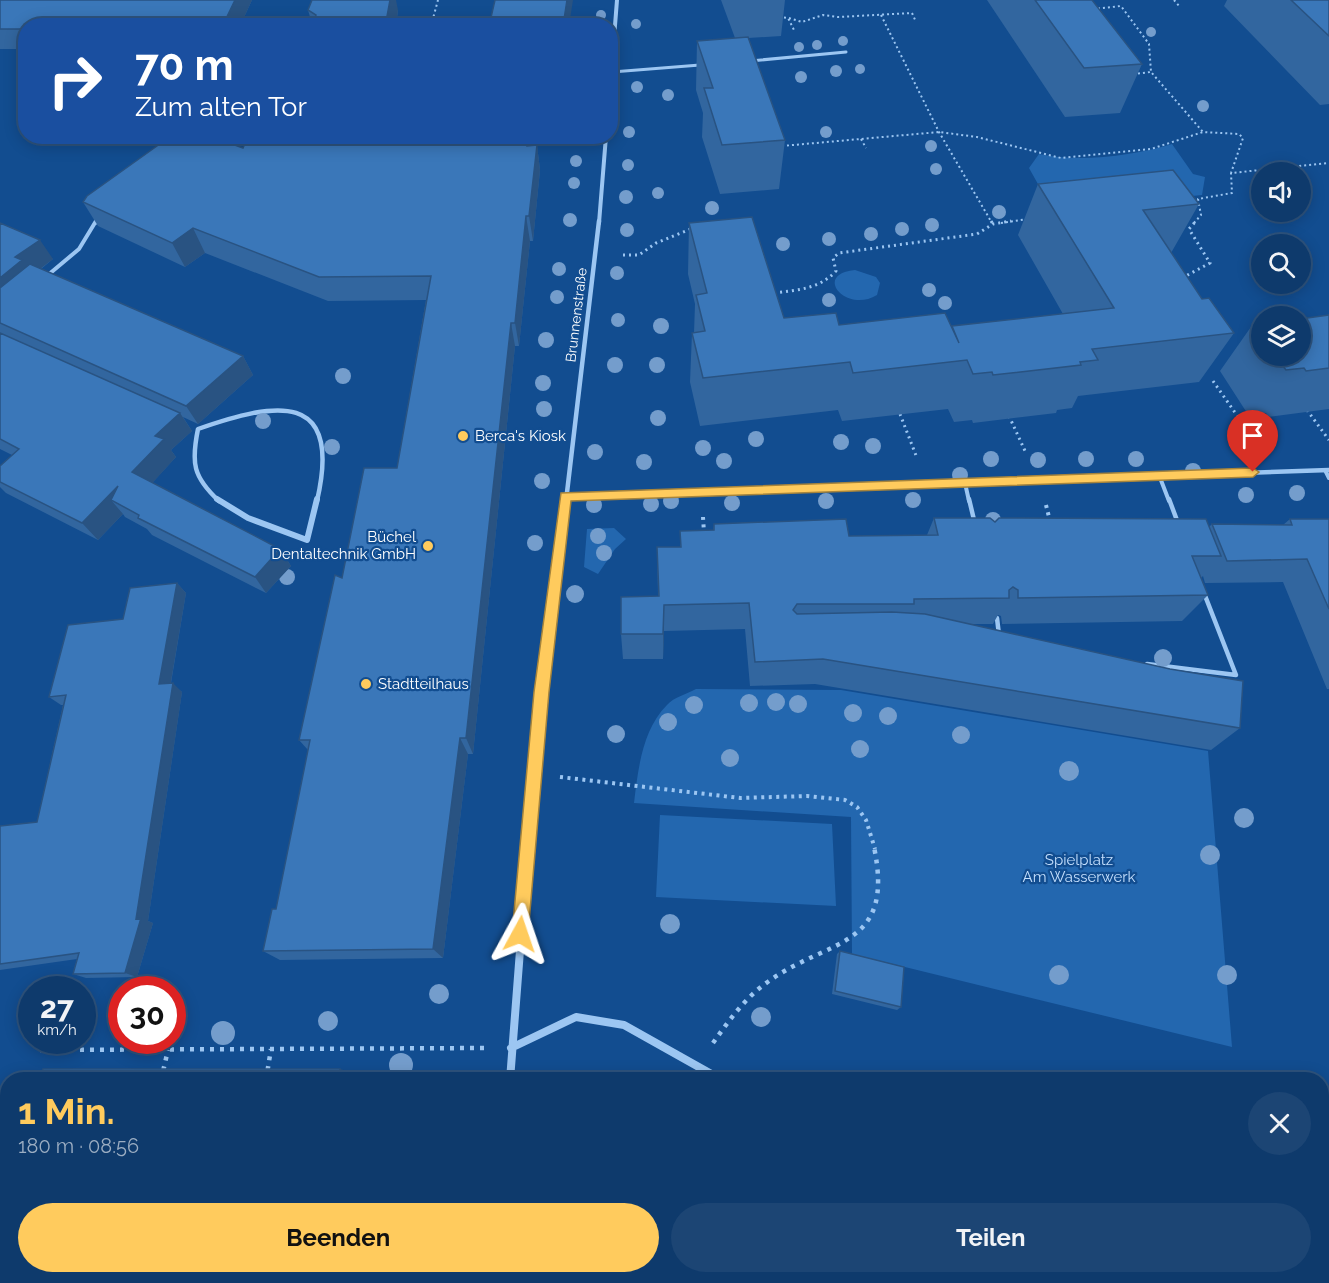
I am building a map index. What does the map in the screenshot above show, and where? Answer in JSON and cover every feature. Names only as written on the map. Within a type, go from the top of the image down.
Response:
[{"type":"street","points":[[616,18],[617,0]]},
{"type":"street","name":"Brunnenstraße","points":[[510,1072],[533,774],[596,255],[605,144]]},
{"type":"street","points":[[187,424],[198,429],[241,414],[277,408],[309,419],[323,439],[321,485],[307,540],[250,521],[214,495],[198,478],[194,455],[198,429]]},
{"type":"street","points":[[565,496],[1327,470]]},
{"type":"street","points":[[511,1048],[576,1017],[624,1025],[708,1072]]},
{"type":"lane","points":[[742,61],[846,52]]},
{"type":"lane","points":[[618,71],[707,64]]},
{"type":"lane","points":[[45,278],[79,249],[101,215]]},
{"type":"lane","points":[[1327,470],[1329,478]]},
{"type":"lane","points":[[1159,475],[1180,531]]},
{"type":"lane","points":[[965,483],[978,536]]},
{"type":"lane","points":[[1145,664],[1236,675],[1202,586]]},
{"type":"lane","points":[[997,618],[999,634],[997,642]]},
{"type":"path","points":[[433,18],[438,0]]},
{"type":"path","points":[[1174,0],[1180,7]]},
{"type":"path","points":[[1092,9],[1121,6],[1149,44],[1151,72],[1203,132]]},
{"type":"path","points":[[788,18],[802,22],[814,16],[912,13],[916,22]]},
{"type":"path","points":[[881,15],[939,132],[993,224]]},
{"type":"path","points":[[1131,74],[1151,72]]},
{"type":"path","points":[[775,147],[939,132],[977,137],[1061,158],[1151,149],[1203,132],[1239,134],[1243,138],[1231,173],[1232,193],[1198,199],[1201,215],[1189,229],[1210,263],[1178,281]]},
{"type":"path","points":[[777,136],[782,146]]},
{"type":"path","points":[[861,139],[866,148]]},
{"type":"path","points":[[1231,173],[1329,163]]},
{"type":"path","points":[[767,294],[813,288],[836,271],[833,258],[838,253],[977,234],[993,224],[1027,219]]},
{"type":"path","points":[[596,255],[639,255],[675,233],[696,227]]},
{"type":"path","points":[[1213,381],[1276,472]]},
{"type":"path","points":[[1306,409],[1329,440]]},
{"type":"path","points":[[900,414],[927,484]]},
{"type":"path","points":[[1009,416],[1038,480],[1054,532]]},
{"type":"path","points":[[702,491],[704,537]]},
{"type":"path","points":[[533,774],[740,798],[802,797],[844,800],[857,807],[868,821],[875,840],[877,885],[869,921],[849,939],[774,977],[751,994],[696,1065]]},
{"type":"path","points":[[186,1050],[511,1048]]},
{"type":"path","points":[[267,1072],[271,1049]]},
{"type":"path","points":[[163,1072],[167,1054]]},
{"type":"green space","points":[[1172,144],[1193,174],[1205,177],[1202,195],[1141,201],[1048,202],[1029,168],[1039,154],[1071,158],[1105,157]]},
{"type":"green space","points":[[855,270],[876,277],[880,283],[877,295],[865,300],[854,300],[838,291],[835,285],[836,278],[842,273]]},
{"type":"green space","points":[[614,528],[626,539],[615,549],[598,574],[584,567],[587,529]]},
{"type":"green space","name":"Spielplatz Am Wasserwerk","points":[[696,689],[841,690],[1208,751],[1232,1047],[852,954],[851,817],[634,803],[643,751],[652,726],[670,702]]},
{"type":"green space","points":[[660,815],[832,824],[836,906],[656,897]]},
{"type":"building","points":[[0,0],[235,0],[226,18],[18,18],[18,29],[0,29]]},
{"type":"building","points":[[312,0],[390,0],[387,18],[315,18],[316,15],[308,10]]},
{"type":"building","points":[[495,0],[567,0],[564,18],[491,18]]},
{"type":"building","points":[[1035,0],[1092,0],[1142,64],[1084,68]]},
{"type":"building","points":[[1291,0],[1329,0],[1329,36]]},
{"type":"building","points":[[748,37],[785,140],[722,145],[704,88],[713,88],[697,41]]},
{"type":"building","points":[[160,144],[232,144],[243,148],[245,144],[537,145],[529,216],[526,216],[515,323],[511,323],[466,738],[460,738],[433,949],[263,951],[272,909],[276,909],[310,740],[299,740],[335,575],[342,578],[364,468],[397,468],[431,276],[319,277],[193,228],[172,243],[83,202],[87,196]]},
{"type":"building","points":[[1173,170],[1199,204],[1143,210],[1202,299],[1209,298],[1234,333],[1092,349],[1098,360],[1080,362],[1081,365],[993,375],[992,372],[973,374],[967,360],[853,373],[850,362],[703,378],[692,333],[705,331],[696,295],[707,293],[689,223],[752,217],[784,318],[836,313],[839,325],[945,313],[959,343],[952,326],[1114,308],[1038,184]]},
{"type":"building","points":[[0,223],[40,240],[15,257],[22,260],[0,278]]},
{"type":"building","points":[[30,264],[243,356],[186,406],[0,323],[0,288]]},
{"type":"building","points":[[1329,315],[1329,368],[1306,371],[1304,368],[1286,370],[1283,366],[1311,366],[1311,317]]},
{"type":"building","points":[[0,333],[180,413],[155,436],[164,439],[132,472],[280,549],[255,577],[138,518],[139,515],[111,500],[118,486],[82,523],[0,482],[0,466],[19,449],[0,439]]},
{"type":"building","points":[[934,518],[990,518],[995,522],[999,518],[1206,519],[1221,556],[1192,556],[1208,595],[1018,598],[1018,590],[1013,587],[1009,590],[1009,598],[914,599],[914,604],[797,604],[793,610],[797,614],[892,612],[925,614],[1170,669],[1243,681],[1240,728],[823,659],[755,662],[749,603],[664,605],[663,634],[621,634],[621,597],[659,596],[657,547],[681,547],[680,531],[714,530],[714,524],[846,519],[849,536],[938,535]]},
{"type":"building","points":[[1290,519],[1329,519],[1329,609],[1307,559],[1227,561],[1212,524],[1292,525]]},
{"type":"building","points":[[177,583],[159,684],[173,683],[136,919],[141,918],[125,973],[73,974],[79,953],[0,964],[0,826],[37,822],[66,695],[49,697],[68,625],[123,619],[130,588]]},
{"type":"building","points":[[840,951],[904,967],[901,1007],[835,991]]},
{"type":"building","points":[[43,1069],[340,1069],[339,1072],[42,1072]]},
{"type":"place","name":"Berca's Kiosk","points":[[463,436]]},
{"type":"place","name":"Büchel Dentaltechnik GmbH","points":[[428,546]]},
{"type":"place","name":"Stadtteilhaus","points":[[366,684]]},
{"type":"route","points":[[520,934],[533,774],[565,496],[1253,472]]}]
